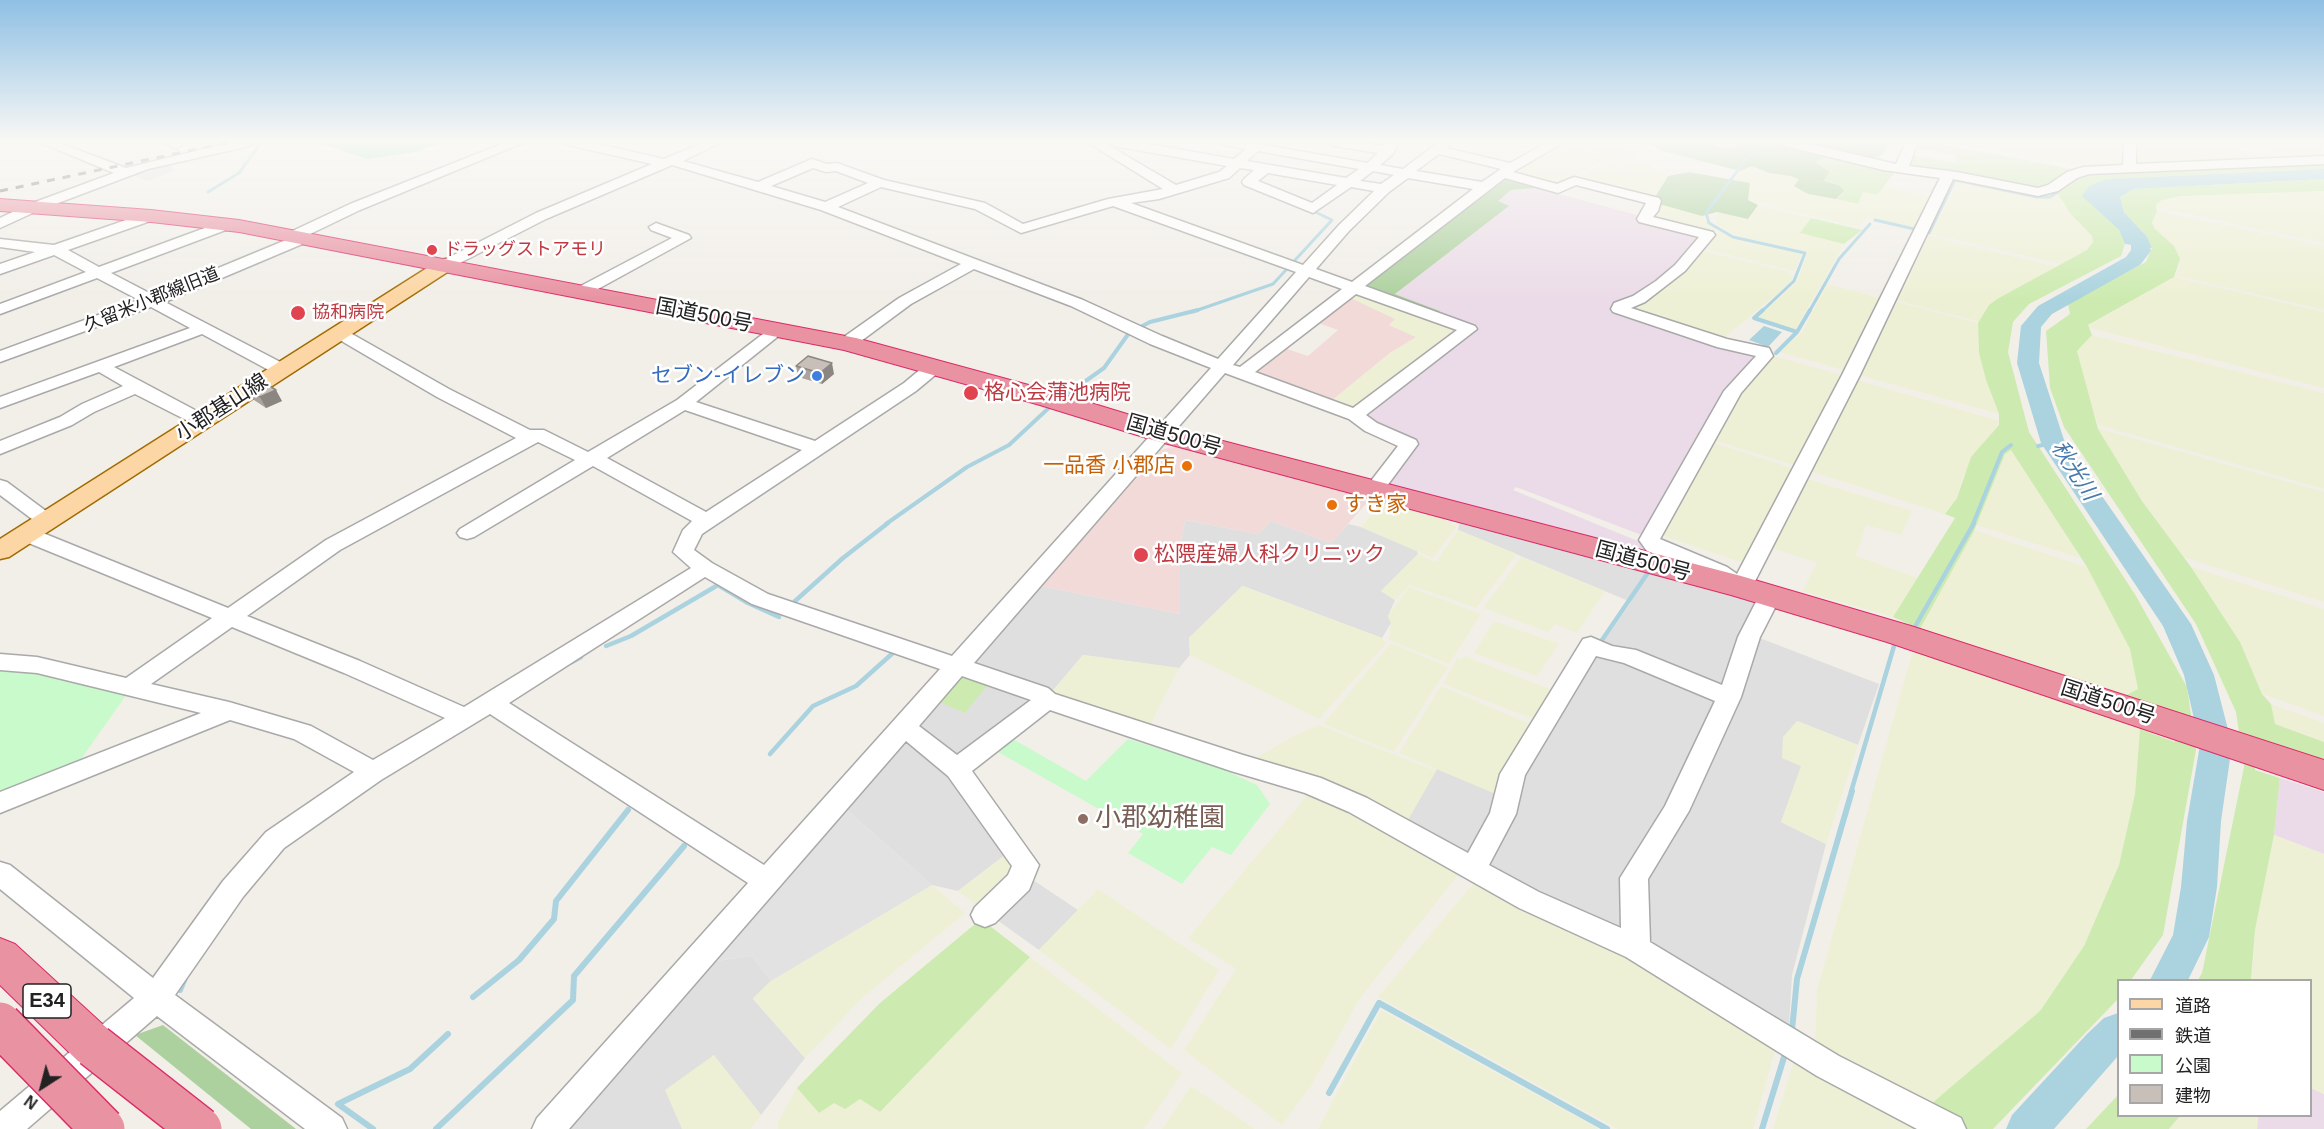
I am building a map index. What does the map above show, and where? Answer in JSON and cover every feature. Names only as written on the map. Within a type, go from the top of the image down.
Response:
[{"type":"highway","name":"国道500号","points":[[0,205],[151,216],[226,225],[847,343],[1049,399],[1163,435],[1741,587],[1899,634],[2324,775]]},
{"type":"highway","name":"E34","points":[[0,957],[177,1129]]},
{"type":"highway","name":"E34","points":[[0,1024],[103,1129]]},
{"type":"highway","points":[[94,1046],[200,1129]]},
{"type":"main road","name":"小郡基山線","points":[[0,551],[445,265]]},
{"type":"street","points":[[0,224],[66,195]]},
{"type":"street","name":"久留米小郡線旧道","points":[[0,357],[155,300],[296,238],[355,207],[386,195]]},
{"type":"street","points":[[445,265],[541,216],[591,195]]},
{"type":"street","points":[[788,195],[826,207],[1077,303],[1156,340],[1355,415],[1371,427],[1409,444],[1374,490]]},
{"type":"street","points":[[826,207],[854,195]]},
{"type":"street","points":[[932,195],[973,204],[1021,228],[1089,211],[1113,202],[1158,195]]},
{"type":"street","points":[[1279,195],[1313,209],[1332,195]]},
{"type":"street","points":[[548,1129],[766,880],[1163,435],[1305,271],[1378,195]]},
{"type":"street","points":[[1242,374],[1474,195]]},
{"type":"street","points":[[1629,195],[1654,201],[1651,211],[1644,219],[1708,235],[1680,268],[1661,284],[1639,299],[1620,306],[1619,309],[1723,343],[1763,352],[1765,357],[1733,391],[1648,540],[1654,546],[1720,572],[1741,587],[1851,375],[1939,195]]},
{"type":"street","points":[[1113,202],[1469,329],[1355,415]]},
{"type":"street","points":[[0,269],[151,216]]},
{"type":"street","points":[[0,309],[226,225]]},
{"type":"street","points":[[581,292],[684,238],[656,227]]},
{"type":"street","points":[[0,243],[56,250],[155,300],[201,329],[282,370]]},
{"type":"street","points":[[847,343],[905,301],[973,263]]},
{"type":"street","points":[[0,403],[201,329]]},
{"type":"street","points":[[467,533],[683,404],[778,330]]},
{"type":"street","points":[[339,333],[443,393],[531,438]]},
{"type":"street","points":[[100,366],[202,421]]},
{"type":"street","points":[[934,367],[910,387],[693,530],[683,552],[705,568],[760,600],[1040,694],[1047,700],[1240,765],[1312,785],[1358,805],[1529,900],[1636,948],[1828,1066],[1950,1129]]},
{"type":"street","points":[[0,448],[66,421],[88,408],[136,387]]},
{"type":"street","points":[[683,404],[816,448]]},
{"type":"street","points":[[130,687],[333,545],[537,434],[591,459],[707,521]]},
{"type":"street","points":[[0,486],[47,521]]},
{"type":"street","points":[[26,534],[352,667],[464,717]]},
{"type":"street","points":[[3,1129],[156,998],[252,865],[276,840],[372,773],[705,568]]},
{"type":"street","points":[[1636,948],[1634,878],[1676,811],[1729,697],[1749,638],[1770,596]]},
{"type":"street","points":[[1473,869],[1503,814],[1513,774],[1591,645],[1608,653],[1628,656],[1729,697]]},
{"type":"street","points":[[0,662],[37,664],[229,711],[302,732],[334,747],[372,773]]},
{"type":"street","points":[[957,769],[1047,700]]},
{"type":"street","points":[[490,702],[766,880]]},
{"type":"street","points":[[0,803],[229,711]]},
{"type":"street","points":[[903,728],[921,739],[957,769],[1026,865],[1019,882],[985,915]]},
{"type":"street","points":[[0,873],[156,998],[331,1129]]},
{"type":"shaded area","points":[[1505,195],[1562,195],[1641,216],[1700,235],[1703,239],[1638,298],[1758,357],[1723,392],[1693,453],[1644,536],[1516,487],[1513,490],[1682,559],[1685,566],[1394,487],[1389,483],[1418,443],[1366,418],[1410,379],[1436,314],[1440,311],[1395,294],[1508,207],[1497,201]]},
{"type":"shaded area","points":[[1349,297],[1396,319],[1389,325],[1417,337],[1390,353],[1330,402],[1253,373],[1284,348],[1308,356],[1338,330],[1315,322]]},
{"type":"shaded area","points":[[1171,447],[1371,498],[1331,543],[1271,521],[1258,534],[1185,520],[1180,545],[1180,614],[1041,586],[1161,450]]},
{"type":"shaded area","points":[[1185,520],[1258,534],[1271,521],[1331,543],[1348,524],[1361,527],[1417,551],[1418,554],[1381,591],[1395,600],[1388,616],[1391,623],[1382,638],[1243,586],[1189,638],[1190,655],[1179,668],[1083,655],[1050,694],[967,754],[955,756],[917,724],[1041,586],[1180,614],[1180,545]]},
{"type":"shaded area","points":[[1460,520],[1640,567],[1650,573],[1773,606],[1757,637],[1879,684],[1858,745],[1797,721],[1802,766],[1781,822],[1826,844],[1792,975],[1789,1025],[1778,1040],[1399,834],[1437,769],[1498,794],[1631,602],[1458,530]]},
{"type":"shaded area","points":[[904,740],[938,765],[1009,852],[958,891],[932,885],[846,809]]},
{"type":"shaded area","points":[[2280,778],[2324,792],[2324,854],[2274,835]]},
{"type":"shaded area","points":[[846,809],[932,885],[771,981],[752,956],[709,962]]},
{"type":"shaded area","points":[[1030,878],[1078,910],[1039,950],[979,907]]},
{"type":"shaded area","points":[[752,956],[771,981],[753,999],[805,1058],[761,1115],[713,1055],[682,1129],[563,1129],[709,962]]},
{"type":"shaded area","points":[[2312,1088],[2324,1094],[2324,1129],[2257,1129],[2258,1117],[2312,1117]]},
{"type":"green space","points":[[1485,195],[1505,195],[1498,201],[1509,206],[1395,294],[1440,311],[1436,314],[1364,288]]},
{"type":"green space","points":[[1637,195],[1657,195],[1654,199]]},
{"type":"green space","points":[[1657,195],[1749,195],[1748,200],[1758,205],[1748,219],[1717,212],[1702,216],[1659,204],[1654,199]]},
{"type":"green space","points":[[1749,195],[1811,195],[1858,204],[1862,195],[1923,195],[1932,197],[1915,229],[1867,217],[1858,227],[1748,200]]},
{"type":"green space","points":[[1812,195],[1840,195],[1836,199]]},
{"type":"green space","points":[[1841,195],[1862,195],[1858,204],[1836,199]]},
{"type":"green space","points":[[1951,195],[2023,195],[2051,198],[2058,195],[2070,213],[2092,236],[2094,242],[2087,250],[2061,264],[1931,234]]},
{"type":"green space","points":[[2058,195],[2084,195],[2119,230],[2125,244],[2121,256],[2029,304],[2013,322],[2008,352],[2029,432],[2136,596],[2187,687],[2196,750],[2163,935],[2132,979],[2117,979],[2117,1000],[1993,1129],[1914,1129],[1931,1104],[2040,1011],[2084,946],[2119,865],[2135,794],[2140,729],[2175,742],[2174,711],[2125,696],[2138,689],[2130,649],[2087,567],[2011,450],[2005,454],[1974,531],[1920,629],[1893,617],[1955,518],[1945,514],[1957,498],[1971,457],[1999,425],[1999,414],[1979,353],[1978,323],[1989,305],[1997,299],[2087,250],[2093,242],[2092,236],[2070,213]]},
{"type":"green space","points":[[2124,195],[2218,195],[2180,196],[2162,200],[2156,205],[2157,211],[2152,223],[2155,229],[2174,246],[2180,259],[2174,277],[2088,325],[2092,335],[2077,351],[2098,429],[2142,501],[2191,567],[2240,642],[2262,694],[2271,704],[2275,724],[2324,742],[2324,760],[2255,737],[2255,770],[2280,778],[2274,835],[2255,930],[2251,979],[2199,979],[2202,973],[2244,767],[2236,712],[2196,624],[2064,427],[2050,388],[2046,331],[2070,314],[2068,304],[2146,262],[2152,248],[2147,237],[2124,212],[2120,197]]},
{"type":"green space","points":[[2324,195],[2324,243],[2155,207],[2162,200],[2180,196]]},
{"type":"green space","points":[[1659,204],[1702,216],[1714,230],[1711,233],[1650,219]]},
{"type":"green space","points":[[1758,205],[1811,218],[1801,233],[1844,244],[1795,330],[1757,317],[1797,282],[1808,251],[1745,238],[1716,224],[1717,212],[1748,219]]},
{"type":"green space","points":[[2157,211],[2324,246],[2324,310],[2178,276],[2176,274],[2180,266],[2174,246],[2154,229],[2152,223]]},
{"type":"green space","points":[[1811,218],[1862,230],[1844,244],[1800,233]]},
{"type":"green space","points":[[1718,232],[1736,240],[1802,253],[1794,271],[1706,249]]},
{"type":"green space","points":[[1928,236],[2058,267],[1997,299],[1989,305],[1981,322],[1898,301]]},
{"type":"green space","points":[[1704,251],[1786,271],[1793,276],[1792,281],[1724,338],[1713,337],[1630,310],[1630,307],[1664,286]]},
{"type":"green space","points":[[2174,277],[2324,312],[2324,388],[2086,327]]},
{"type":"green space","points":[[1827,284],[1883,299],[1844,370],[1779,352],[1802,333]]},
{"type":"green space","points":[[1354,292],[1462,330],[1353,411],[1330,402],[1390,353],[1416,337],[1389,325],[1395,319],[1349,297]]},
{"type":"green space","points":[[1897,302],[1978,323],[1979,353],[1999,414],[1859,375]]},
{"type":"green space","points":[[2092,335],[2324,393],[2324,489],[2098,425],[2088,397],[2077,351]]},
{"type":"green space","points":[[1774,356],[1841,375],[1794,465],[1716,441],[1741,394]]},
{"type":"green space","points":[[1856,380],[2000,421],[1963,477],[1957,498],[1945,514],[1810,471]]},
{"type":"green space","points":[[2097,428],[2324,492],[2324,602],[2183,557],[2142,501]]},
{"type":"green space","points":[[1714,443],[1792,468],[1743,563],[1661,535]]},
{"type":"green space","points":[[2011,450],[2056,517],[2080,558],[1976,525],[2005,454]]},
{"type":"green space","points":[[1807,479],[1912,511],[1901,535],[1866,525],[1856,556],[1918,578],[1893,617],[1802,591],[1817,563],[1772,548]]},
{"type":"green space","points":[[1383,502],[1438,516],[1457,526],[1433,558],[1361,527]]},
{"type":"green space","points":[[1458,530],[1517,554],[1476,608],[1410,585],[1395,600],[1381,591],[1418,554],[1436,562]]},
{"type":"green space","points":[[1974,530],[2087,567],[2131,649],[2138,690],[2125,696],[1920,629]]},
{"type":"green space","points":[[1521,557],[1605,591],[1577,633],[1555,624],[1548,632],[1483,608]]},
{"type":"green space","points":[[2191,567],[2324,609],[2324,716],[2262,694],[2240,642]]},
{"type":"green space","points":[[1242,586],[1382,638],[1386,644],[1319,719],[1190,655],[1189,638]]},
{"type":"green space","points":[[1409,587],[1481,614],[1449,664],[1389,640],[1391,623],[1388,616]]},
{"type":"green space","points":[[1494,621],[1559,644],[1537,676],[1474,653]]},
{"type":"green space","points":[[1391,643],[1448,667],[1394,752],[1323,724]]},
{"type":"green space","points":[[1913,650],[2140,729],[2135,794],[2119,865],[2084,946],[2040,1011],[1931,1104],[1815,1047],[1817,990]]},
{"type":"green space","points":[[1083,655],[1179,668],[1149,727],[1050,694]]},
{"type":"green space","points":[[1464,656],[1555,691],[1536,720],[1443,684],[1457,658],[1461,660]]},
{"type":"green space","points":[[0,668],[41,672],[127,694],[74,769],[0,799]]},
{"type":"green space","points":[[971,674],[990,682],[965,713],[937,701],[959,676]]},
{"type":"green space","points":[[1441,686],[1532,725],[1498,795],[1399,753]]},
{"type":"green space","points":[[2271,704],[2324,723],[2324,742],[2275,724]]},
{"type":"green space","points":[[1797,721],[1858,745],[1826,844],[1781,822],[1801,766],[1782,758],[1783,737]]},
{"type":"green space","points":[[1319,725],[1436,771],[1405,825],[1254,759],[1297,734]]},
{"type":"green space","points":[[1013,739],[1086,781],[1128,739],[1220,768],[1257,785],[1270,804],[1231,855],[1212,847],[1182,884],[1128,853],[1143,834],[998,752]]},
{"type":"green space","points":[[1311,791],[1463,869],[1360,998],[1311,1086],[1282,1125],[1184,1050],[1236,969],[1188,938]]},
{"type":"green space","points":[[2274,835],[2324,854],[2324,1094],[2312,1088],[2312,979],[2252,979],[2255,930]]},
{"type":"green space","points":[[1009,852],[1019,864],[979,907],[958,891]]},
{"type":"green space","points":[[1478,878],[1631,948],[1778,1040],[1753,1129],[1618,1129],[1378,997]]},
{"type":"green space","points":[[932,885],[965,913],[862,998],[805,1058],[753,998],[771,981]]},
{"type":"green space","points":[[1098,889],[1219,970],[1171,1049],[1039,950]]},
{"type":"green space","points":[[981,919],[1030,957],[880,1112],[860,1099],[845,1109],[834,1103],[819,1113],[797,1088],[880,1003]]},
{"type":"green space","points":[[1030,957],[1182,1073],[1144,1129],[778,1129],[778,1122],[797,1088],[819,1113],[834,1102],[860,1099],[881,1112]]},
{"type":"green space","points":[[1381,1010],[1599,1129],[1318,1129]]},
{"type":"green space","points":[[163,1025],[296,1129],[251,1129],[135,1035]]},
{"type":"green space","points":[[714,1055],[761,1115],[751,1129],[682,1129],[665,1090]]},
{"type":"green space","points":[[1795,1057],[1915,1127],[1914,1129],[1773,1129]]},
{"type":"green space","points":[[1191,1086],[1255,1129],[1162,1129]]},
{"type":"green space","points":[[2117,1096],[2117,1117],[2179,1117],[2169,1129],[2086,1129]]},
{"type":"green space","points":[[2179,1117],[2258,1117],[2257,1129],[2169,1129]]},
{"type":"water","points":[[2124,195],[2120,197],[2124,212],[2147,237],[2152,248],[2125,244],[2119,230],[2082,196]]},
{"type":"water","points":[[1764,326],[1782,332],[1768,347],[1749,340]]},
{"type":"building","points":[[808,356],[832,363],[820,373],[796,366]]},
{"type":"building","points":[[262,381],[276,390],[260,397],[248,389]]},
{"type":"waterway","points":[[1720,195],[1706,213],[1709,223],[1733,237],[1805,253],[1794,281],[1761,312]]},
{"type":"waterway","points":[[1929,233],[1948,195]]},
{"type":"waterway","points":[[2026,195],[2037,197],[2054,195]]},
{"type":"waterway","points":[[1197,310],[1273,284],[1332,220],[1311,210]]},
{"type":"waterway","name":"秋光川","points":[[2118,218],[2140,241],[2141,251],[2133,261],[2045,310],[2031,326],[2028,363],[2053,443],[2177,624],[2199,675],[2216,745],[2204,821],[2199,887],[2191,937],[2170,979]]},
{"type":"waterway","points":[[1875,220],[1914,229]]},
{"type":"waterway","points":[[1809,312],[1839,259],[1870,224]]},
{"type":"waterway","points":[[1060,399],[1104,368],[1129,333],[1150,322],[1197,310]]},
{"type":"waterway","points":[[1192,312],[1197,310]]},
{"type":"waterway","points":[[1763,310],[1754,318],[1797,332]]},
{"type":"waterway","points":[[1797,332],[1810,310]]},
{"type":"waterway","points":[[1776,353],[1797,332]]},
{"type":"waterway","points":[[886,524],[967,467],[1009,445],[1053,404]]},
{"type":"waterway","points":[[2038,446],[2053,443]]},
{"type":"waterway","points":[[1973,524],[2002,452],[2011,445]]},
{"type":"waterway","points":[[794,602],[843,558],[888,523]]},
{"type":"waterway","points":[[1916,625],[1974,523]]},
{"type":"waterway","points":[[1600,643],[1647,574]]},
{"type":"waterway","points":[[606,646],[631,636],[718,585],[748,603],[779,617]]},
{"type":"waterway","points":[[1851,792],[1894,646]]},
{"type":"waterway","points":[[770,754],[813,706],[856,686],[894,652],[891,651]]},
{"type":"waterway","points":[[572,662],[581,657]]},
{"type":"waterway","points":[[1792,1030],[1797,979],[1852,791]]},
{"type":"waterway","points":[[473,997],[519,960],[554,919],[556,901],[628,810]]},
{"type":"waterway","points":[[436,1129],[573,1000],[574,976],[684,846]]},
{"type":"waterway","points":[[180,990],[185,978]]},
{"type":"waterway","points":[[1329,1093],[1379,1003],[1607,1129]]},
{"type":"waterway","name":"秋光川","points":[[2027,1129],[2117,1032]]},
{"type":"waterway","points":[[373,1129],[338,1104],[410,1069],[448,1034]]},
{"type":"waterway","points":[[1762,1129],[1785,1054]]},
{"type":"place","name":"ドラッグストアモリ","points":[[432,250]]},
{"type":"place","name":"協和病院","points":[[298,313]]},
{"type":"place","name":"セブン-イレブン","points":[[817,376]]},
{"type":"place","name":"格心会蒲池病院","points":[[971,393]]},
{"type":"place","name":"一品香 小郡店","points":[[1187,466]]},
{"type":"place","name":"すき家","points":[[1332,505]]},
{"type":"place","name":"松隈産婦人科クリニック","points":[[1141,555]]},
{"type":"place","name":"小郡幼稚園","points":[[1083,819]]}]
